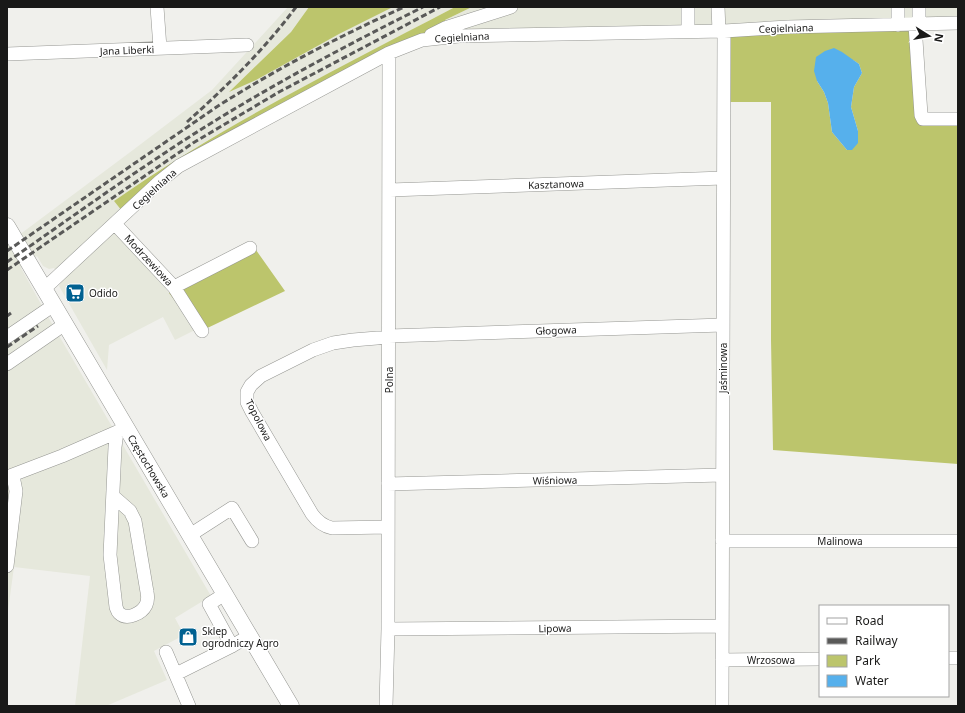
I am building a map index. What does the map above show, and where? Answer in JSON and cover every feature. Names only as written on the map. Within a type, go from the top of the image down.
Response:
[{"type":"main road","name":"Częstochowska","points":[[7,226],[65,324],[121,429],[190,535],[291,706]]},
{"type":"street","points":[[157,7],[160,48]]},
{"type":"street","points":[[422,40],[445,28],[511,7]]},
{"type":"street","points":[[688,7],[688,32]]},
{"type":"street","name":"Jaśminowa","points":[[718,7],[722,31],[723,178],[722,706]]},
{"type":"street","points":[[898,7],[898,25]]},
{"type":"street","points":[[918,7],[917,25],[921,115],[923,119],[958,119]]},
{"type":"street","name":"Cegielniana","points":[[44,289],[160,181],[179,166],[389,53],[422,40],[459,36],[688,32],[788,27],[958,23]]},
{"type":"street","name":"Jana Liberki","points":[[7,54],[246,45]]},
{"type":"street","name":"Polna","points":[[386,706],[388,629],[390,190],[389,53]]},
{"type":"street","name":"Kasztanowa","points":[[390,190],[723,178]]},
{"type":"street","name":"Modrzewiowa","points":[[115,224],[174,287],[250,248]]},
{"type":"street","points":[[174,287],[202,331]]},
{"type":"street","points":[[7,337],[54,305]]},
{"type":"street","points":[[7,364],[65,324]]},
{"type":"street","name":"Głogowa","points":[[389,337],[723,325]]},
{"type":"street","name":"Topolowa","points":[[388,527],[332,528],[319,522],[312,514],[252,412],[246,399],[248,388],[257,379],[313,350],[340,341],[389,337]]},
{"type":"street","points":[[7,566],[16,491],[10,477],[121,429]]},
{"type":"street","points":[[114,497],[130,511],[134,521],[148,592],[148,600],[145,606],[136,614],[130,616],[124,616],[119,613],[115,599],[110,555],[114,497],[115,447],[121,429]]},
{"type":"street","name":"Wiśniowa","points":[[388,484],[722,475]]},
{"type":"street","points":[[190,535],[232,508],[252,541]]},
{"type":"street","name":"Malinowa","points":[[722,541],[958,541]]},
{"type":"street","points":[[225,594],[209,604],[232,646]]},
{"type":"street","name":"Lipowa","points":[[388,629],[722,626]]},
{"type":"street","points":[[176,674],[250,636]]},
{"type":"street","points":[[166,652],[189,706]]},
{"type":"street","name":"Wrzosowa","points":[[722,660],[819,659]]},
{"type":"shaded area","points":[[288,7],[309,7],[291,32],[230,91],[393,7],[455,7],[303,87],[210,139],[153,174],[114,201],[122,211],[56,271],[54,268],[49,269],[43,266],[37,256],[21,268],[211,596],[175,618],[184,635],[154,651],[167,680],[106,706],[75,706],[90,576],[14,567],[7,618],[7,244],[212,90]]},
{"type":"shaded area","points":[[472,7],[958,7],[958,19],[445,31],[445,20]]},
{"type":"shaded area","points":[[115,232],[166,289],[197,329],[175,340],[163,317],[109,345],[107,370],[59,286],[63,278]]},
{"type":"green space","points":[[309,7],[393,7],[339,34],[256,80],[229,92],[291,32]]},
{"type":"green space","points":[[455,7],[472,7],[445,20],[445,26],[198,151],[122,211],[114,201],[196,148],[238,123],[324,75]]},
{"type":"green space","points":[[910,30],[919,121],[958,120],[958,464],[773,450],[771,340],[771,102],[729,102],[729,35]],"holes":[[[853,60],[859,64],[862,73],[854,87],[851,107],[858,131],[847,150],[832,132],[828,103],[824,92],[817,81]]]},
{"type":"green space","points":[[256,250],[285,291],[199,332],[169,293]]},
{"type":"water","points":[[834,48],[859,64],[862,73],[854,87],[851,107],[858,131],[858,143],[852,150],[847,150],[832,132],[828,103],[824,92],[817,81],[814,71],[816,57],[825,51]]},
{"type":"railway","points":[[187,122],[244,67],[271,38],[296,7]]},
{"type":"railway","points":[[7,251],[218,106],[310,53],[356,29],[404,7]]},
{"type":"railway","points":[[7,262],[135,173],[213,122],[316,62],[423,7]]},
{"type":"railway","points":[[7,270],[193,143],[279,92],[440,7]]},
{"type":"railway","points":[[7,316],[11,313]]},
{"type":"railway","points":[[7,347],[38,326]]},
{"type":"place","name":"Odido","points":[[75,293]]},
{"type":"place","name":"Sklep ogrodniczy Agro","points":[[188,637]]}]
